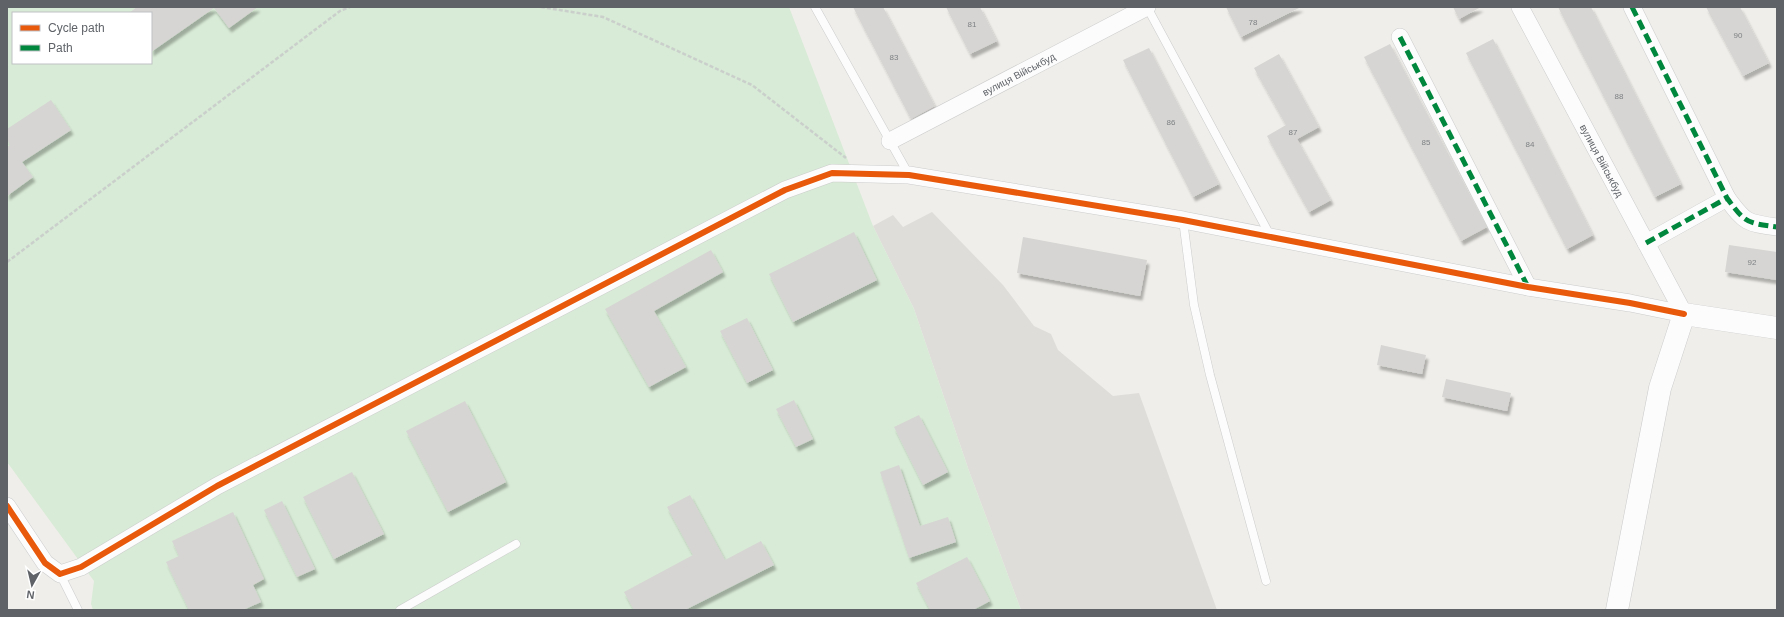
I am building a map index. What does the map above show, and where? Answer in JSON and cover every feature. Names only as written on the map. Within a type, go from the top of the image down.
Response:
[{"type":"main road","points":[[1617,610],[1660,388],[1684,314],[1777,328]]},
{"type":"street","name":"вулиця Військбуд","points":[[890,141],[1147,7]]},
{"type":"street","name":"вулиця Військбуд","points":[[1520,7],[1684,314]]},
{"type":"street","points":[[1632,7],[1727,198],[1740,216],[1750,223],[1777,227]]},
{"type":"street","points":[[1400,37],[1528,287]]},
{"type":"street","points":[[7,506],[45,563],[60,574],[81,567],[217,486],[785,190],[832,173],[909,175],[1183,220],[1528,287],[1630,302],[1684,314]]},
{"type":"street","points":[[1646,243],[1727,198]]},
{"type":"lane","points":[[815,7],[909,175]]},
{"type":"lane","points":[[1147,7],[1271,237]]},
{"type":"lane","points":[[1183,220],[1194,305],[1210,376],[1266,581]]},
{"type":"lane","points":[[400,610],[516,544]]},
{"type":"lane","points":[[60,574],[78,610]]},
{"type":"path","points":[[7,262],[340,11],[350,7]]},
{"type":"path","points":[[541,7],[603,16],[752,85],[867,174]]},
{"type":"shaded area","points":[[932,212],[1003,285],[1034,326],[1051,334],[1058,350],[1113,396],[1139,393],[1217,610],[1021,610],[969,471],[914,309],[873,226],[893,215],[903,227]]},
{"type":"green space","points":[[7,7],[789,7],[873,226],[914,309],[969,471],[1021,610],[93,610],[91,604],[94,581],[7,462]]},
{"type":"building","points":[[137,7],[258,7],[229,28],[214,8],[152,51],[152,12],[130,12]]},
{"type":"building","points":[[853,7],[883,7],[935,106],[911,119]]},
{"type":"building","points":[[946,7],[980,7],[997,41],[970,54]]},
{"type":"building","points":[[1226,7],[1301,7],[1241,37]]},
{"type":"building","points":[[1453,7],[1481,7],[1459,19]]},
{"type":"building","points":[[1558,7],[1591,7],[1681,184],[1655,197]]},
{"type":"building","points":[[1706,7],[1740,7],[1769,63],[1743,76]]},
{"type":"building","points":[[1493,39],[1593,235],[1567,249],[1466,53]]},
{"type":"building","points":[[1390,44],[1487,227],[1461,241],[1364,57]]},
{"type":"building","points":[[1149,48],[1219,184],[1193,197],[1123,60]]},
{"type":"building","points":[[1279,54],[1319,127],[1297,139],[1331,200],[1309,212],[1267,136],[1286,125],[1254,68]]},
{"type":"building","points":[[51,100],[71,130],[22,162],[33,177],[7,196],[7,147],[10,145],[7,140],[7,129]]},
{"type":"building","points":[[854,232],[877,280],[793,322],[769,274]]},
{"type":"building","points":[[1023,237],[1147,260],[1140,296],[1017,273]]},
{"type":"building","points":[[1729,245],[1777,252],[1777,280],[1725,272]]},
{"type":"building","points":[[711,250],[723,272],[654,311],[686,367],[649,387],[605,309]]},
{"type":"building","points":[[747,318],[773,370],[747,383],[720,331]]},
{"type":"building","points":[[1381,345],[1426,355],[1422,374],[1377,365]]},
{"type":"building","points":[[1446,379],[1511,393],[1507,411],[1442,397]]},
{"type":"building","points":[[794,400],[813,439],[796,447],[776,409]]},
{"type":"building","points":[[465,401],[506,482],[448,512],[406,431]]},
{"type":"building","points":[[919,415],[948,472],[923,485],[894,427]]},
{"type":"building","points":[[899,465],[920,526],[948,517],[956,542],[909,558],[880,472]]},
{"type":"building","points":[[352,472],[384,534],[334,559],[303,497]]},
{"type":"building","points":[[690,495],[725,560],[761,541],[774,565],[685,610],[634,610],[624,592],[693,555],[667,507]]},
{"type":"building","points":[[282,501],[315,569],[297,577],[264,510]]},
{"type":"building","points":[[233,512],[264,579],[253,585],[261,602],[243,610],[189,610],[166,562],[179,556],[172,541]]},
{"type":"building","points":[[967,557],[990,601],[973,610],[930,610],[916,583]]},
{"type":"marked path","points":[[1632,7],[1727,198]]},
{"type":"marked path","points":[[1400,37],[1528,287]]},
{"type":"marked path","points":[[1646,243],[1727,198],[1738,213],[1753,223],[1777,227]]},
{"type":"cycle path","points":[[7,506],[45,563],[60,574],[81,567],[217,486],[785,190],[832,173],[909,175],[1183,220],[1528,287],[1630,303],[1684,314]]}]
